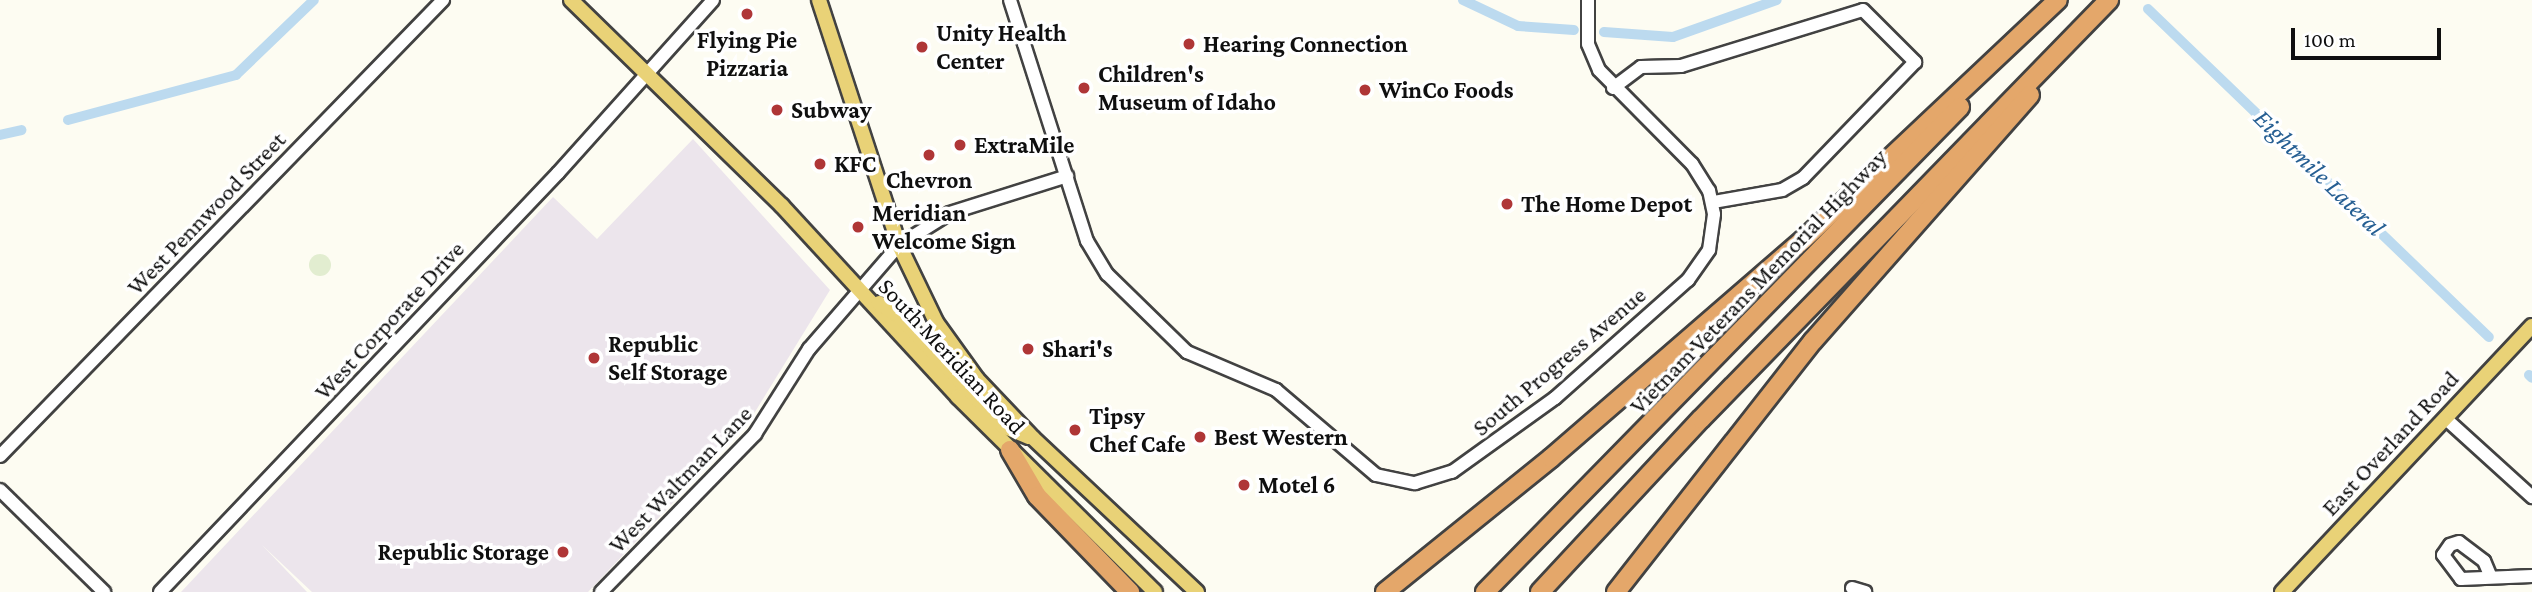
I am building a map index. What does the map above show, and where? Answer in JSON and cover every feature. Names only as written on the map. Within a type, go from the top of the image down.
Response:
[{"type":"highway","points":[[1385,592],[1551,458],[1803,240],[2059,0]]},
{"type":"highway","name":"Vietnam Veterans Memorial Highway","points":[[1485,592],[1819,255],[2059,0]]},
{"type":"highway","points":[[1540,592],[1701,419],[2110,0]]},
{"type":"highway","points":[[1616,592],[1813,341],[1992,141],[2110,0]]},
{"type":"highway","points":[[1010,450],[1037,496],[1130,592]]},
{"type":"main road","name":"South Meridian Road","points":[[571,0],[782,206],[1010,450],[1155,592]]},
{"type":"main road","name":"South Meridian Road","points":[[819,0],[898,245],[936,322],[977,379],[1033,438],[1194,589]]},
{"type":"main road","points":[[857,288],[900,317],[1003,426],[1033,438]]},
{"type":"main road","name":"East Overland Road","points":[[2282,592],[2532,326]]},
{"type":"street","name":"West Pennwood Street","points":[[0,456],[443,0]]},
{"type":"street","name":"West Corporate Drive","points":[[160,592],[471,264],[713,0]]},
{"type":"street","name":"South Progress Avenue","points":[[1010,0],[1095,257],[1167,335],[1198,359],[1276,390],[1354,460],[1388,480],[1428,481],[1472,460],[1564,391],[1688,280],[1709,250],[1713,202]]},
{"type":"street","points":[[1588,0],[1588,44],[1613,88],[1692,164],[1713,202],[1783,190],[1803,178],[1915,62],[1863,10],[1681,66],[1641,67],[1613,88]]},
{"type":"street","name":"West Waltman Lane","points":[[601,592],[769,418],[809,349],[857,288],[898,245],[950,213],[1067,176]]},
{"type":"street","points":[[2445,418],[2532,497]]},
{"type":"street","points":[[0,490],[104,592]]},
{"type":"street","points":[[2490,575],[2532,576]]},
{"type":"shaded area","name":"Republic Self Storage","points":[[693,139],[830,290],[747,425],[588,592],[312,592],[262,545],[307,592],[181,592],[553,197],[597,239]]},
{"type":"green space","points":[[316,254],[324,254],[331,261],[331,269],[324,276],[316,276],[309,269],[309,261]]},
{"type":"waterway","name":"Eightmile Lateral","points":[[68,120],[236,75],[314,0]]},
{"type":"waterway","name":"Eightmile Lateral","points":[[1463,0],[1518,26],[1574,30]]},
{"type":"waterway","name":"Eightmile Lateral","points":[[1604,32],[1673,37],[1777,0]]},
{"type":"waterway","name":"Eightmile Lateral","points":[[2148,9],[2489,337]]},
{"type":"waterway","name":"Eightmile Lateral","points":[[0,135],[21,130]]},
{"type":"waterway","name":"Eightmile Lateral","points":[[2529,375],[2532,378]]},
{"type":"place","name":"Flying Pie Pizzaria","points":[[747,14]]},
{"type":"place","name":"Hearing Connection","points":[[1189,44]]},
{"type":"place","name":"Unity Health Center","points":[[922,47]]},
{"type":"place","name":"Children's Museum of Idaho","points":[[1084,88]]},
{"type":"place","name":"WinCo Foods","points":[[1365,90]]},
{"type":"place","name":"Subway","points":[[777,110]]},
{"type":"place","name":"ExtraMile","points":[[960,145]]},
{"type":"place","name":"Chevron","points":[[929,155]]},
{"type":"place","name":"KFC","points":[[820,164]]},
{"type":"place","name":"The Home Depot","points":[[1507,204]]},
{"type":"place","name":"Meridian Welcome Sign","points":[[858,227]]},
{"type":"place","name":"Shari's","points":[[1028,349]]},
{"type":"place","name":"Republic Self Storage","points":[[594,358]]},
{"type":"place","name":"Tipsy Chef Cafe","points":[[1075,430]]},
{"type":"place","name":"Best Western","points":[[1200,437]]},
{"type":"place","name":"Motel 6","points":[[1244,485]]},
{"type":"place","name":"Republic Storage","points":[[563,552]]}]
